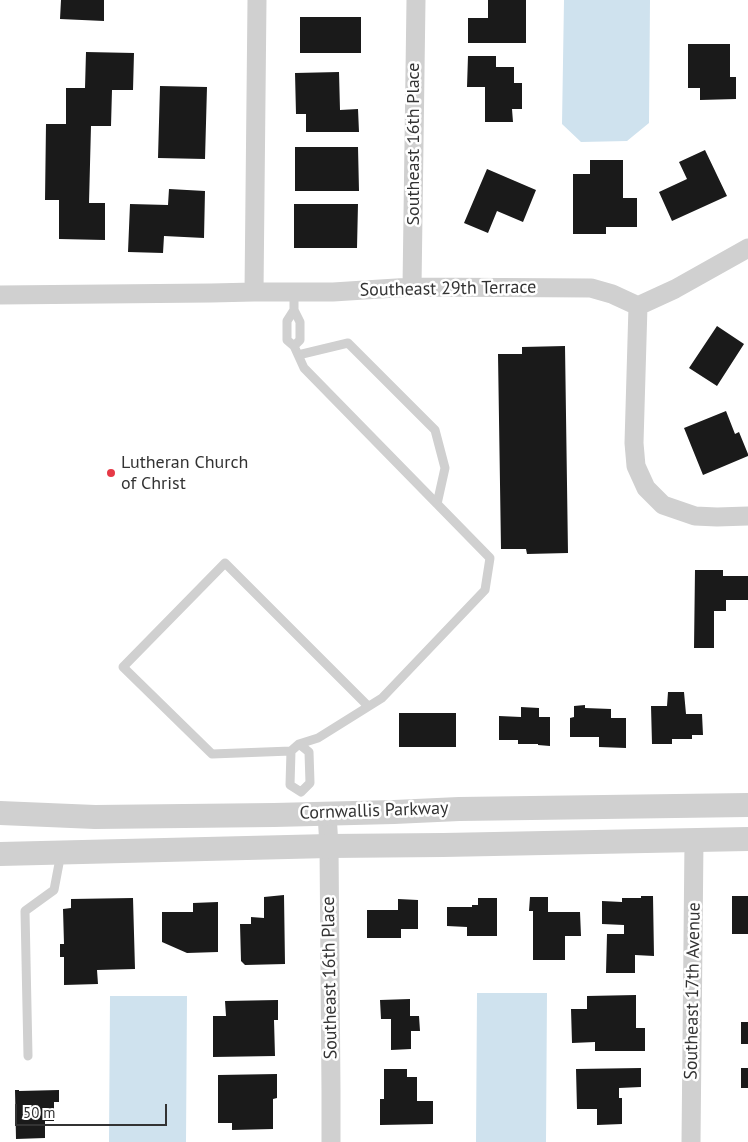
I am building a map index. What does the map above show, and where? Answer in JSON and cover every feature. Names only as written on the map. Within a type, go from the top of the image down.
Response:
[{"type":"street","points":[[254,292],[257,0]]},
{"type":"street","name":"Southeast 16th Place","points":[[412,288],[416,0]]},
{"type":"street","points":[[748,248],[675,289],[638,306],[634,443],[636,466],[646,488],[663,505],[694,516],[748,516]]},
{"type":"street","name":"Southeast 29th Terrace","points":[[0,295],[254,292],[294,301],[333,292],[412,288],[591,288],[612,294],[638,306]]},
{"type":"street","name":"Cornwallis Parkway","points":[[0,813],[95,817],[302,803],[327,814],[460,808],[748,805]]},
{"type":"street","points":[[694,840],[695,806]]},
{"type":"street","name":"Southeast 16th Place","points":[[327,814],[329,846],[331,1142]]},
{"type":"street","name":"Cornwallis Parkway","points":[[0,854],[748,839]]},
{"type":"street","name":"Southeast 17th Avenue","points":[[691,1142],[694,840]]},
{"type":"lane","points":[[294,301],[287,321],[288,340],[294,346],[304,368],[490,558],[485,590],[382,698],[318,738],[299,744],[291,751],[212,754],[123,667],[225,563],[368,706]]},
{"type":"lane","points":[[298,355],[348,343],[435,430],[445,468],[437,504]]},
{"type":"lane","points":[[299,744],[309,752],[310,784],[302,803]]},
{"type":"lane","points":[[291,751],[290,785],[302,803]]},
{"type":"lane","points":[[28,1056],[25,911],[54,890],[61,853]]},
{"type":"water","points":[[564,0],[650,0],[649,123],[627,141],[581,142],[562,124]]},
{"type":"water","points":[[477,993],[547,993],[546,1142],[476,1142]]},
{"type":"water","points":[[110,996],[187,996],[186,1142],[109,1142]]},
{"type":"building","points":[[61,0],[104,0],[104,21],[60,19]]},
{"type":"building","points":[[488,0],[526,0],[526,43],[468,43],[468,18],[488,18]]},
{"type":"building","points":[[300,17],[361,17],[361,53],[300,53]]},
{"type":"building","points":[[688,44],[730,44],[730,77],[736,77],[736,99],[700,100],[700,88],[688,88]]},
{"type":"building","points":[[86,52],[134,53],[133,90],[112,90],[111,126],[91,126],[89,203],[105,203],[105,240],[59,239],[59,200],[45,200],[46,124],[66,124],[66,88],[85,88]]},
{"type":"building","points":[[468,56],[496,56],[496,67],[514,67],[514,83],[522,83],[522,109],[512,109],[513,122],[485,122],[485,87],[467,87]]},
{"type":"building","points":[[339,72],[340,110],[358,109],[359,132],[306,132],[306,114],[296,114],[295,73]]},
{"type":"building","points":[[160,86],[207,87],[205,159],[158,158]]},
{"type":"building","points":[[295,147],[358,147],[359,191],[295,191]]},
{"type":"building","points":[[705,150],[727,196],[672,221],[659,192],[687,179],[679,162]]},
{"type":"building","points":[[590,160],[623,160],[623,198],[637,198],[637,227],[606,227],[606,234],[573,234],[573,174],[590,174]]},
{"type":"building","points":[[487,169],[536,190],[523,222],[497,211],[488,233],[464,223]]},
{"type":"building","points":[[169,189],[205,191],[204,238],[164,236],[163,253],[128,252],[130,204],[168,205]]},
{"type":"building","points":[[294,204],[358,204],[357,248],[294,248]]},
{"type":"building","points":[[717,326],[744,344],[717,386],[689,368]]},
{"type":"building","points":[[565,346],[568,553],[527,554],[526,549],[501,549],[498,354],[522,354],[522,347]]},
{"type":"building","points":[[726,411],[735,434],[739,432],[748,456],[703,475],[684,428]]},
{"type":"building","points":[[695,570],[723,570],[723,576],[748,576],[748,600],[726,600],[726,611],[714,611],[714,648],[694,648]]},
{"type":"building","points":[[668,692],[684,692],[686,714],[702,714],[703,735],[692,735],[692,739],[672,739],[672,744],[652,744],[651,706],[667,706]]},
{"type":"building","points":[[585,705],[585,708],[611,709],[611,718],[626,718],[626,748],[599,747],[599,737],[570,737],[570,718],[574,717],[574,706]]},
{"type":"building","points":[[521,707],[539,708],[539,717],[550,717],[550,746],[518,744],[518,740],[499,740],[499,716],[521,717]]},
{"type":"building","points":[[399,713],[456,713],[456,747],[399,747]]},
{"type":"building","points":[[284,895],[285,964],[245,965],[241,961],[240,924],[251,924],[251,917],[264,918],[264,897]]},
{"type":"building","points":[[641,896],[653,896],[654,956],[635,955],[635,973],[606,973],[607,934],[624,934],[624,925],[602,924],[602,901],[622,902],[622,898],[641,898]]},
{"type":"building","points":[[732,896],[748,896],[748,934],[732,934]]},
{"type":"building","points":[[530,897],[548,897],[548,912],[580,912],[581,936],[565,936],[565,960],[533,960],[533,911],[529,911]]},
{"type":"building","points":[[133,898],[135,969],[97,970],[98,984],[64,985],[64,957],[60,957],[60,944],[64,944],[63,909],[71,908],[71,899]]},
{"type":"building","points":[[478,898],[497,898],[497,936],[467,936],[467,927],[447,926],[447,907],[472,907],[472,905],[478,905]]},
{"type":"building","points":[[398,899],[418,900],[418,929],[401,929],[401,938],[367,938],[367,910],[398,910]]},
{"type":"building","points":[[218,902],[218,952],[187,953],[162,942],[162,912],[193,912],[193,903]]},
{"type":"building","points":[[636,995],[636,1028],[645,1028],[645,1051],[595,1051],[595,1042],[572,1043],[571,1009],[587,1009],[587,996]]},
{"type":"building","points":[[410,999],[410,1016],[419,1016],[420,1031],[411,1031],[411,1049],[391,1050],[391,1019],[381,1019],[380,1000]]},
{"type":"building","points":[[278,1000],[278,1020],[274,1020],[275,1056],[213,1057],[213,1016],[226,1016],[225,1001]]},
{"type":"building","points":[[741,1022],[748,1022],[748,1044],[741,1044]]},
{"type":"building","points":[[641,1068],[641,1087],[619,1088],[619,1098],[622,1098],[622,1124],[597,1125],[597,1109],[577,1109],[576,1069]]},
{"type":"building","points":[[741,1068],[748,1068],[748,1088],[741,1088]]},
{"type":"building","points":[[384,1069],[407,1069],[407,1077],[417,1077],[417,1101],[433,1101],[433,1124],[380,1125],[380,1099],[384,1099]]},
{"type":"building","points":[[277,1074],[277,1098],[273,1099],[273,1129],[232,1130],[232,1123],[218,1123],[218,1075]]},
{"type":"building","points":[[15,1090],[59,1090],[59,1102],[54,1102],[54,1121],[45,1121],[45,1138],[16,1139]]},
{"type":"place","name":"Lutheran Church of Christ","points":[[111,473]]}]
